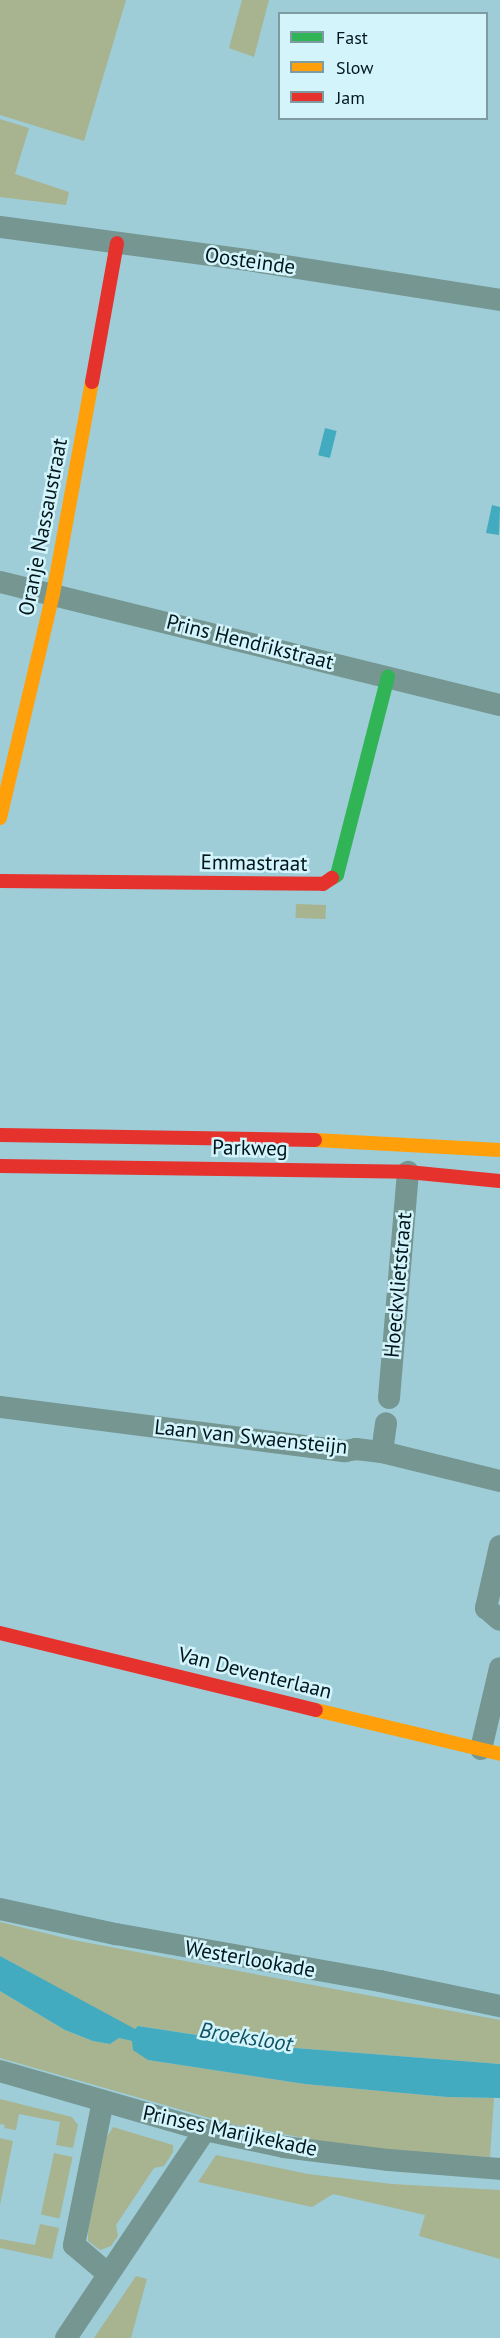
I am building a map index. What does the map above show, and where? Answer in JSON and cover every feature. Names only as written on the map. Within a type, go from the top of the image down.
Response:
[{"type":"street","name":"Oosteinde","points":[[0,227],[500,300]]},
{"type":"street","name":"Oranje Nassaustraat","points":[[0,818],[52,594],[117,243]]},
{"type":"street","name":"Prins Hendrikstraat","points":[[0,582],[500,705]]},
{"type":"street","name":"Emmastraat","points":[[0,881],[323,885],[337,875],[388,676]]},
{"type":"street","name":"Parkweg","points":[[0,1135],[352,1140],[500,1150]]},
{"type":"street","name":"Parkweg","points":[[0,1166],[408,1172],[500,1181]]},
{"type":"street","name":"Hoeckvlietstraat","points":[[389,1398],[408,1172]]},
{"type":"street","name":"Laan van Swaensteijn","points":[[0,1407],[345,1451],[356,1449],[382,1452],[500,1481]]},
{"type":"street","points":[[382,1452],[386,1423]]},
{"type":"street","points":[[500,1546],[486,1608],[500,1620]]},
{"type":"street","name":"Van Deventerlaan","points":[[0,1633],[490,1752]]},
{"type":"street","points":[[490,1752],[500,1668]]},
{"type":"street","name":"Westerlookade","points":[[0,1910],[144,1940],[380,1981],[500,2006]]},
{"type":"street","name":"Prinses Marijkekade","points":[[0,2071],[206,2130],[284,2147],[389,2160],[500,2169]]},
{"type":"street","points":[[103,2101],[74,2245],[107,2273]]},
{"type":"street","points":[[66,2338],[107,2273],[206,2130]]},
{"type":"green space","points":[[0,0],[126,0],[84,141],[0,115]]},
{"type":"green space","points":[[242,0],[269,0],[254,57],[229,48]]},
{"type":"green space","points":[[0,119],[29,128],[15,174],[69,192],[66,205],[0,197]]},
{"type":"green space","points":[[296,904],[326,905],[325,919],[296,918]]},
{"type":"green space","points":[[0,1922],[73,1940],[500,2020],[500,2064],[269,2046],[139,2026],[135,2030],[0,1956]]},
{"type":"green space","points":[[0,1991],[65,2030],[93,2041],[110,2044],[119,2038],[132,2041],[148,2060],[305,2084],[447,2097],[494,2098],[490,2157],[390,2150],[314,2140],[231,2124],[0,2058]]},
{"type":"green space","points":[[0,2099],[72,2117],[78,2125],[73,2148],[56,2145],[60,2122],[19,2114],[16,2130],[4,2128],[5,2125],[0,2124]]},
{"type":"green space","points":[[113,2127],[173,2145],[173,2152],[164,2166],[154,2168],[116,2225],[118,2236],[111,2246],[100,2250],[88,2241],[88,2230],[107,2137]]},
{"type":"green space","points":[[0,2138],[13,2141],[0,2205]]},
{"type":"green space","points":[[54,2153],[73,2157],[59,2219],[41,2215]]},
{"type":"green space","points":[[216,2155],[308,2174],[392,2184],[500,2190],[500,2259],[419,2236],[425,2215],[333,2194],[312,2207],[198,2182]]},
{"type":"green space","points":[[40,2224],[59,2228],[52,2259],[0,2248],[0,2239],[35,2245]]},
{"type":"green space","points":[[136,2276],[147,2279],[131,2338],[94,2338]]},
{"type":"water","points":[[325,428],[337,431],[330,458],[318,455]]},
{"type":"water","points":[[492,505],[500,507],[499,535],[486,533]]},
{"type":"water","points":[[0,1956],[135,2029],[138,2026],[269,2046],[500,2064],[500,2098],[447,2097],[305,2084],[148,2060],[133,2050],[132,2041],[119,2038],[110,2044],[93,2041],[65,2030],[0,1991]]},
{"type":"traffic: fast","points":[[332,878],[337,875],[388,676]]},
{"type":"traffic: slow","points":[[0,818],[53,594],[92,382]]},
{"type":"traffic: slow","points":[[315,1140],[500,1150]]},
{"type":"traffic: slow","points":[[316,1710],[500,1754]]},
{"type":"traffic: jam","points":[[92,382],[117,243]]},
{"type":"traffic: jam","points":[[0,881],[323,884],[332,878]]},
{"type":"traffic: jam","points":[[0,1135],[315,1140]]},
{"type":"traffic: jam","points":[[0,1166],[408,1172],[500,1181]]},
{"type":"traffic: jam","points":[[0,1633],[316,1710]]},
{"type":"water label","name":"Broeksloot","points":[[246,2037]]}]
